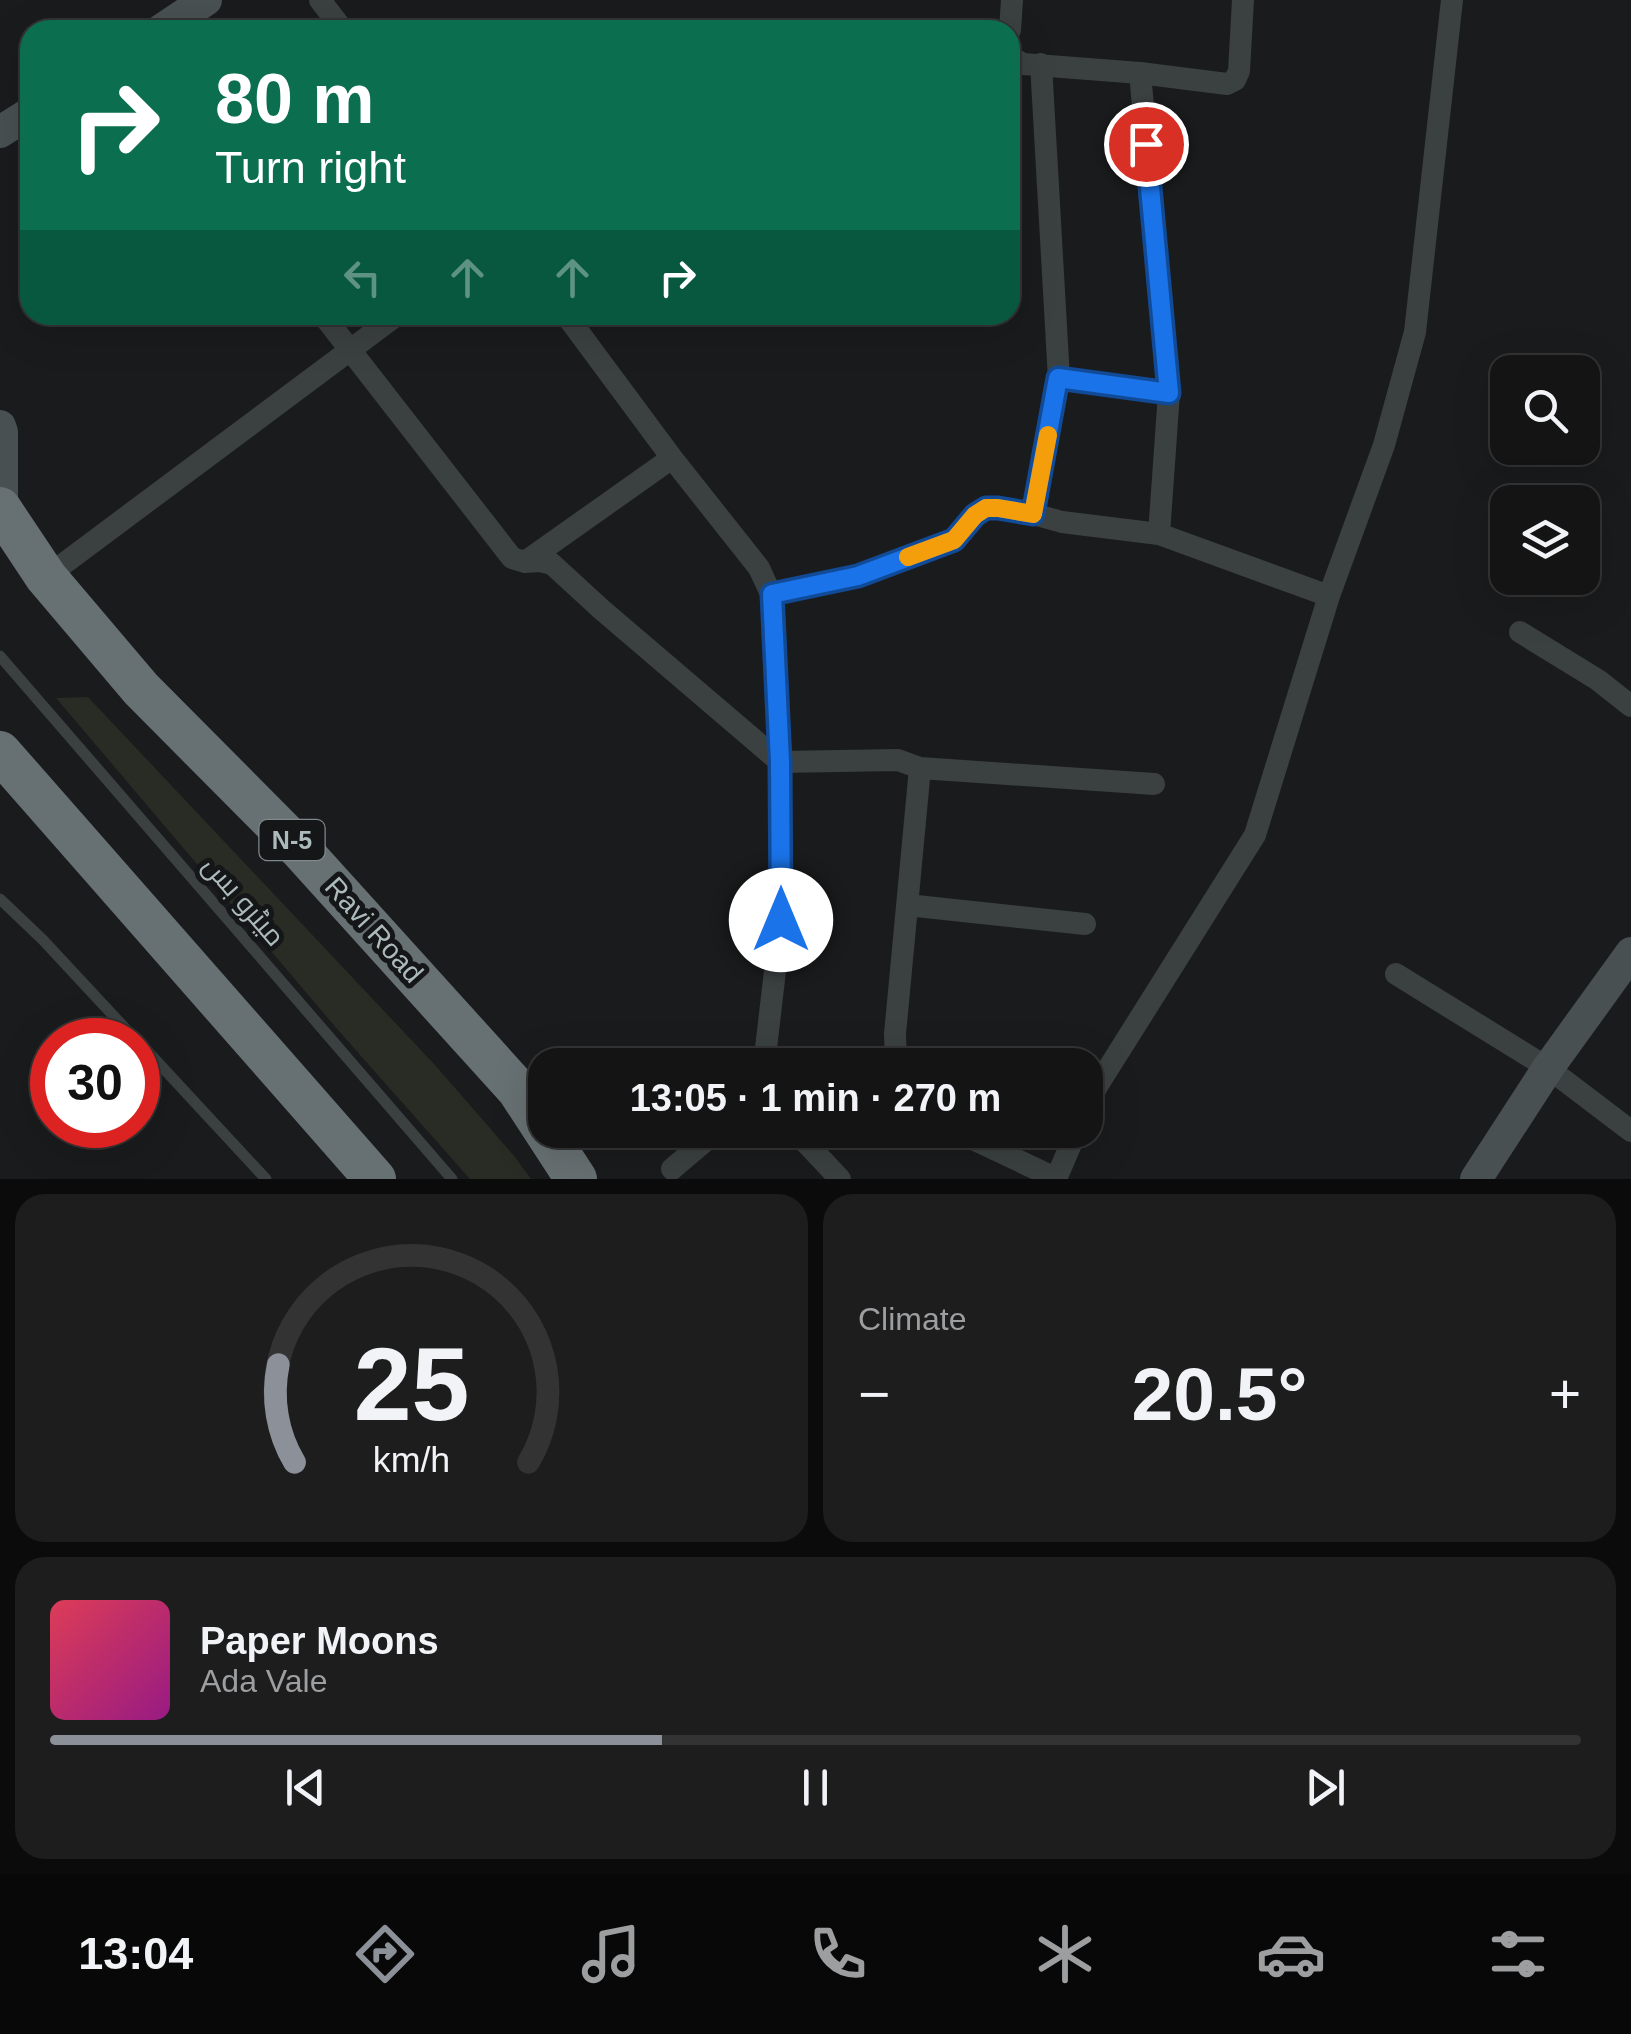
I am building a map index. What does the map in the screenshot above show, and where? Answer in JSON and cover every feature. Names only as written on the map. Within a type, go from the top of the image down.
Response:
[{"type":"highway","name":"Ravi Road","points":[[1,510],[46,577],[142,689],[300,849],[518,1090],[576,1179]]},
{"type":"highway","points":[[0,752],[376,1179]]},
{"type":"street","points":[[176,20],[206,0]]},
{"type":"street","points":[[320,0],[336,20]]},
{"type":"street","points":[[1020,62],[1227,84],[1236,80],[1239,71],[1243,0]]},
{"type":"street","points":[[1103,1077],[1255,835],[1329,596],[1384,445],[1415,332],[1452,0]]},
{"type":"street","points":[[1033,514],[1058,378],[1041,64]]},
{"type":"street","points":[[1140,72],[1169,393],[1159,534]]},
{"type":"street","points":[[331,325],[512,558],[552,564],[780,762],[898,760],[920,768],[1154,784]]},
{"type":"street","points":[[46,577],[383,325]]},
{"type":"street","points":[[573,325],[760,568],[772,594],[780,762],[781,920],[766,1048]]},
{"type":"street","points":[[1058,378],[1169,393]]},
{"type":"street","name":"Ravi Road","points":[[0,426],[1,510]]},
{"type":"street","points":[[525,562],[672,458]]},
{"type":"street","points":[[772,594],[858,576],[954,540],[975,515],[986,508],[998,508],[1062,522],[1159,534],[1329,596]]},
{"type":"street","points":[[1520,632],[1598,680],[1631,706]]},
{"type":"street","points":[[895,1048],[920,768]]},
{"type":"street","points":[[907,905],[1084,924]]},
{"type":"street","points":[[1476,1179],[1548,1068],[1631,953]]},
{"type":"street","points":[[1396,974],[1548,1068],[1631,1131]]},
{"type":"street","points":[[672,1169],[697,1148]]},
{"type":"street","points":[[811,1148],[840,1179]]},
{"type":"street","points":[[992,1148],[1056,1178],[1069,1148]]},
{"type":"lane","name":"میٹرو بس","points":[[0,656],[452,1179]]},
{"type":"lane","points":[[0,898],[116,1018]]},
{"type":"lane","points":[[160,1066],[266,1179]]},
{"type":"shaded area","points":[[88,697],[435,1065],[531,1179],[470,1179],[56,698]]},
{"type":"slow traffic","points":[[908,557],[954,540],[986,508],[1033,514],[1048,435]]},
{"type":"route","points":[[781,920],[780,762],[772,594],[858,576],[954,540],[986,508],[1033,514],[1058,378],[1169,393],[1146,144]]}]
